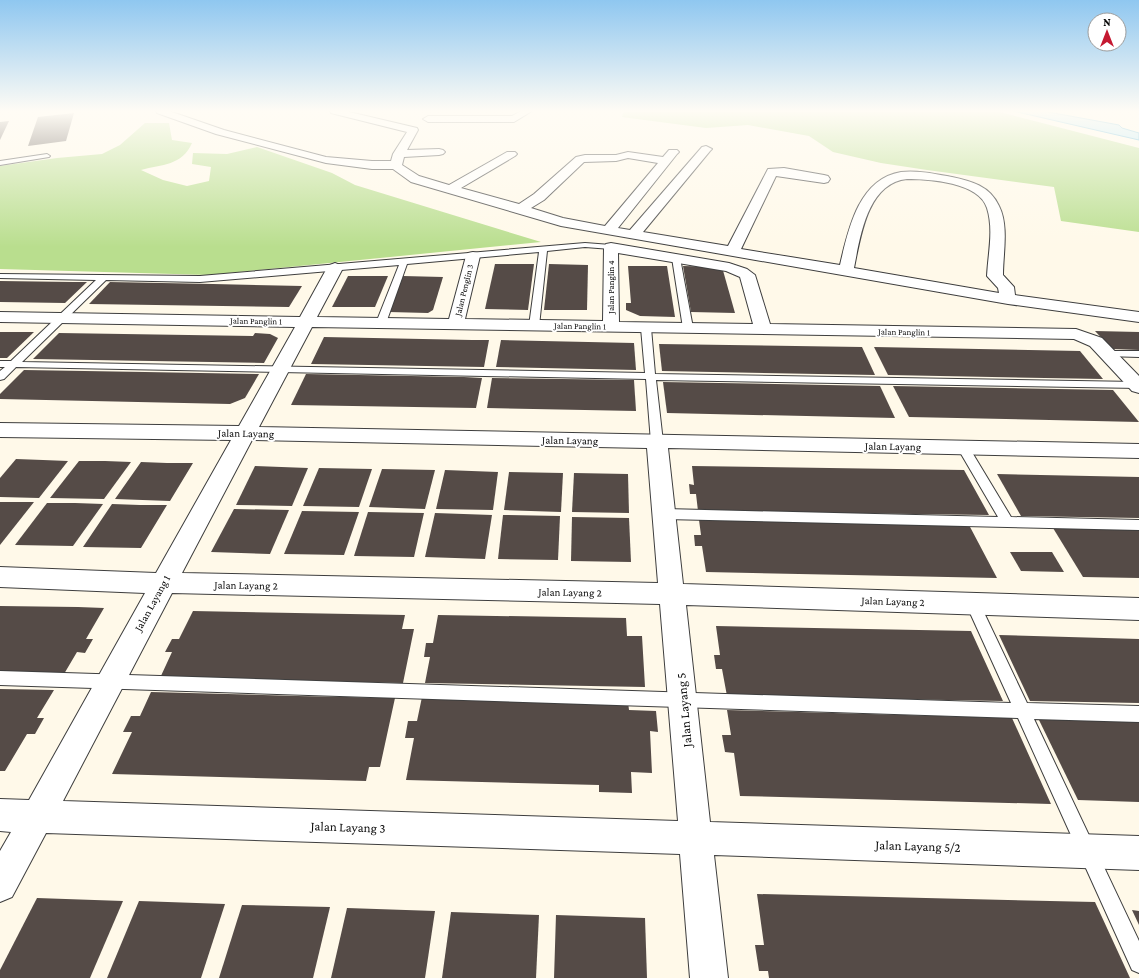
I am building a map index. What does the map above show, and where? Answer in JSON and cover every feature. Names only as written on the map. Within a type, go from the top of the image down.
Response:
[{"type":"street","points":[[313,157],[326,160],[372,165],[415,157]]},
{"type":"street","points":[[399,157],[397,160],[398,169],[415,179],[561,222],[1008,299],[1139,317]]},
{"type":"street","points":[[450,189],[506,157]]},
{"type":"street","points":[[521,209],[539,197],[580,160],[585,158],[627,157]]},
{"type":"street","points":[[608,230],[668,157]]},
{"type":"street","points":[[634,234],[700,157]]},
{"type":"street","points":[[732,252],[772,172],[784,172],[824,179]]},
{"type":"street","points":[[846,271],[854,236],[868,201],[883,185],[899,176],[935,178],[972,186],[990,200],[994,208],[996,225],[995,276],[1006,287],[1008,299]]},
{"type":"street","points":[[611,247],[729,267],[742,272],[747,275],[763,330]]},
{"type":"street","name":"Jalan Panglin 4","points":[[611,247],[611,327]]},
{"type":"street","name":"Jalan Penglin 3","points":[[456,324],[473,256]]},
{"type":"street","name":"Jalan Layang 1","points":[[0,884],[335,268]]},
{"type":"street","points":[[1027,302],[1090,324],[1096,332],[1096,337],[1092,339]]},
{"type":"street","name":"Jalan Panglin 1","points":[[0,317],[1076,334],[1092,339],[1138,386]]},
{"type":"street","name":"Jalan Layang","points":[[0,430],[245,433],[1139,451]]},
{"type":"street","name":"Jalan Layang 5","points":[[658,442],[710,978]]},
{"type":"street","name":"Jalan Layang 2","points":[[0,577],[164,583],[673,594],[1139,609]]},
{"type":"street","name":"Jalan Layang 3","points":[[0,815],[697,838]]},
{"type":"street","name":"Jalan Layang 5/2","points":[[697,838],[1139,853]]},
{"type":"lane","points":[[9,161],[11,157]]},
{"type":"lane","points":[[0,162],[43,157]]},
{"type":"lane","points":[[0,276],[200,279],[585,245],[611,247]]},
{"type":"lane","points":[[534,326],[543,249]]},
{"type":"lane","points":[[676,258],[688,328]]},
{"type":"lane","points":[[381,323],[404,262]]},
{"type":"lane","points":[[0,377],[103,278]]},
{"type":"lane","points":[[646,328],[658,442]]},
{"type":"lane","points":[[1108,354],[1139,354]]},
{"type":"lane","points":[[0,364],[1138,386]]},
{"type":"lane","points":[[963,447],[1007,521]]},
{"type":"lane","points":[[665,514],[1139,525]]},
{"type":"lane","points":[[973,604],[1139,963]]},
{"type":"lane","points":[[0,678],[109,683],[1139,714]]},
{"type":"green space","points":[[182,157],[171,163],[141,170],[163,180],[187,186],[209,181],[211,167],[192,164],[193,157],[285,157],[332,173],[355,185],[541,242],[209,275],[0,269],[0,166],[57,158]]},
{"type":"green space","points":[[853,157],[1139,157],[1139,232],[1061,221],[1054,187],[881,163]]},
{"type":"building","points":[[495,264],[534,264],[528,310],[485,309]]},
{"type":"building","points":[[549,264],[588,265],[587,310],[544,310]]},
{"type":"building","points":[[628,266],[667,266],[675,317],[640,316],[626,310],[626,303],[631,303]]},
{"type":"building","points":[[683,266],[722,267],[735,313],[691,312]]},
{"type":"building","points":[[348,276],[388,276],[375,307],[332,307]]},
{"type":"building","points":[[403,276],[443,277],[433,310],[428,313],[389,312]]},
{"type":"building","points":[[0,281],[87,282],[65,303],[0,302]]},
{"type":"building","points":[[110,282],[302,286],[289,307],[89,304]]},
{"type":"building","points":[[1095,331],[1139,332],[1139,350],[1112,349]]},
{"type":"building","points":[[0,332],[34,332],[7,358],[0,358]]},
{"type":"building","points":[[59,333],[253,336],[255,333],[270,334],[278,338],[264,363],[33,359]]},
{"type":"building","points":[[324,337],[489,340],[484,367],[311,364]]},
{"type":"building","points":[[501,340],[634,343],[636,370],[496,367]]},
{"type":"building","points":[[659,344],[862,347],[875,375],[662,371]]},
{"type":"building","points":[[874,347],[1080,351],[1103,379],[888,375]]},
{"type":"building","points":[[24,370],[259,374],[245,398],[230,404],[0,399],[0,394]]},
{"type":"building","points":[[306,374],[482,378],[476,408],[291,405]]},
{"type":"building","points":[[492,378],[634,380],[636,411],[487,408]]},
{"type":"building","points":[[663,382],[880,386],[895,418],[667,413]]},
{"type":"building","points":[[893,386],[1113,390],[1139,422],[909,417]]},
{"type":"building","points":[[16,459],[68,461],[39,498],[0,497],[0,478]]},
{"type":"building","points":[[79,461],[131,462],[104,499],[50,498]]},
{"type":"building","points":[[141,462],[193,463],[170,501],[115,499]]},
{"type":"building","points":[[255,466],[308,468],[292,506],[236,505]]},
{"type":"building","points":[[692,466],[964,470],[989,515],[698,511],[696,494],[690,494],[689,484],[694,485]]},
{"type":"building","points":[[319,468],[372,469],[359,507],[303,506]]},
{"type":"building","points":[[382,469],[435,470],[425,509],[369,507]]},
{"type":"building","points":[[445,470],[498,472],[493,510],[436,509]]},
{"type":"building","points":[[509,472],[563,473],[561,512],[504,510]]},
{"type":"building","points":[[574,473],[628,474],[629,513],[572,512]]},
{"type":"building","points":[[997,474],[1139,477],[1139,518],[1021,516]]},
{"type":"building","points":[[0,502],[34,502],[0,545]]},
{"type":"building","points":[[47,503],[103,504],[73,546],[15,545]]},
{"type":"building","points":[[112,504],[167,505],[141,548],[83,547]]},
{"type":"building","points":[[234,509],[289,510],[270,554],[211,552]]},
{"type":"building","points":[[302,511],[359,512],[344,555],[284,554]]},
{"type":"building","points":[[368,512],[424,513],[414,557],[354,556]]},
{"type":"building","points":[[435,513],[492,515],[485,559],[425,557]]},
{"type":"building","points":[[503,515],[560,516],[558,560],[498,559]]},
{"type":"building","points":[[572,517],[629,518],[631,562],[571,561]]},
{"type":"building","points":[[699,520],[969,525],[997,578],[706,572],[702,546],[695,546],[694,535],[701,535]]},
{"type":"building","points":[[1053,528],[1139,530],[1139,578],[1083,577]]},
{"type":"building","points":[[1010,552],[1052,552],[1064,572],[1021,571]]},
{"type":"building","points":[[0,606],[104,608],[86,639],[93,639],[85,653],[77,652],[64,674],[0,673]]},
{"type":"building","points":[[193,611],[405,615],[402,629],[414,629],[403,683],[160,678],[172,652],[165,652],[172,639],[179,639]]},
{"type":"building","points":[[438,615],[626,618],[627,636],[642,636],[645,687],[425,683],[430,657],[424,657],[426,643],[433,643]]},
{"type":"building","points":[[716,626],[971,631],[1003,701],[727,696],[722,669],[716,669],[714,655],[720,655]]},
{"type":"building","points":[[999,635],[1139,639],[1139,703],[1030,701]]},
{"type":"building","points":[[0,689],[54,690],[37,718],[44,718],[35,734],[27,734],[5,771],[0,771]]},
{"type":"building","points":[[151,692],[395,698],[380,767],[369,767],[366,781],[112,774],[132,732],[123,732],[131,716],[140,716]]},
{"type":"building","points":[[422,697],[628,702],[629,710],[656,711],[658,732],[650,731],[652,773],[631,772],[632,793],[599,792],[599,785],[406,780],[414,738],[405,738],[408,721],[417,721]]},
{"type":"building","points":[[727,710],[1012,718],[1051,804],[740,796],[734,753],[725,752],[722,735],[731,735]]},
{"type":"building","points":[[1038,718],[1139,721],[1139,802],[1078,800]]},
{"type":"building","points":[[757,894],[1095,902],[1130,978],[769,978],[768,971],[759,971],[755,945],[764,945]]},
{"type":"building","points":[[37,898],[123,901],[90,978],[0,978],[0,970]]},
{"type":"building","points":[[139,901],[225,904],[201,978],[107,978]]},
{"type":"building","points":[[242,905],[330,907],[313,978],[219,978]]},
{"type":"building","points":[[347,908],[435,911],[425,978],[331,978]]},
{"type":"building","points":[[1132,910],[1139,911],[1139,925]]},
{"type":"building","points":[[451,912],[539,915],[536,978],[442,978]]},
{"type":"building","points":[[556,915],[645,918],[647,978],[554,978]]}]
